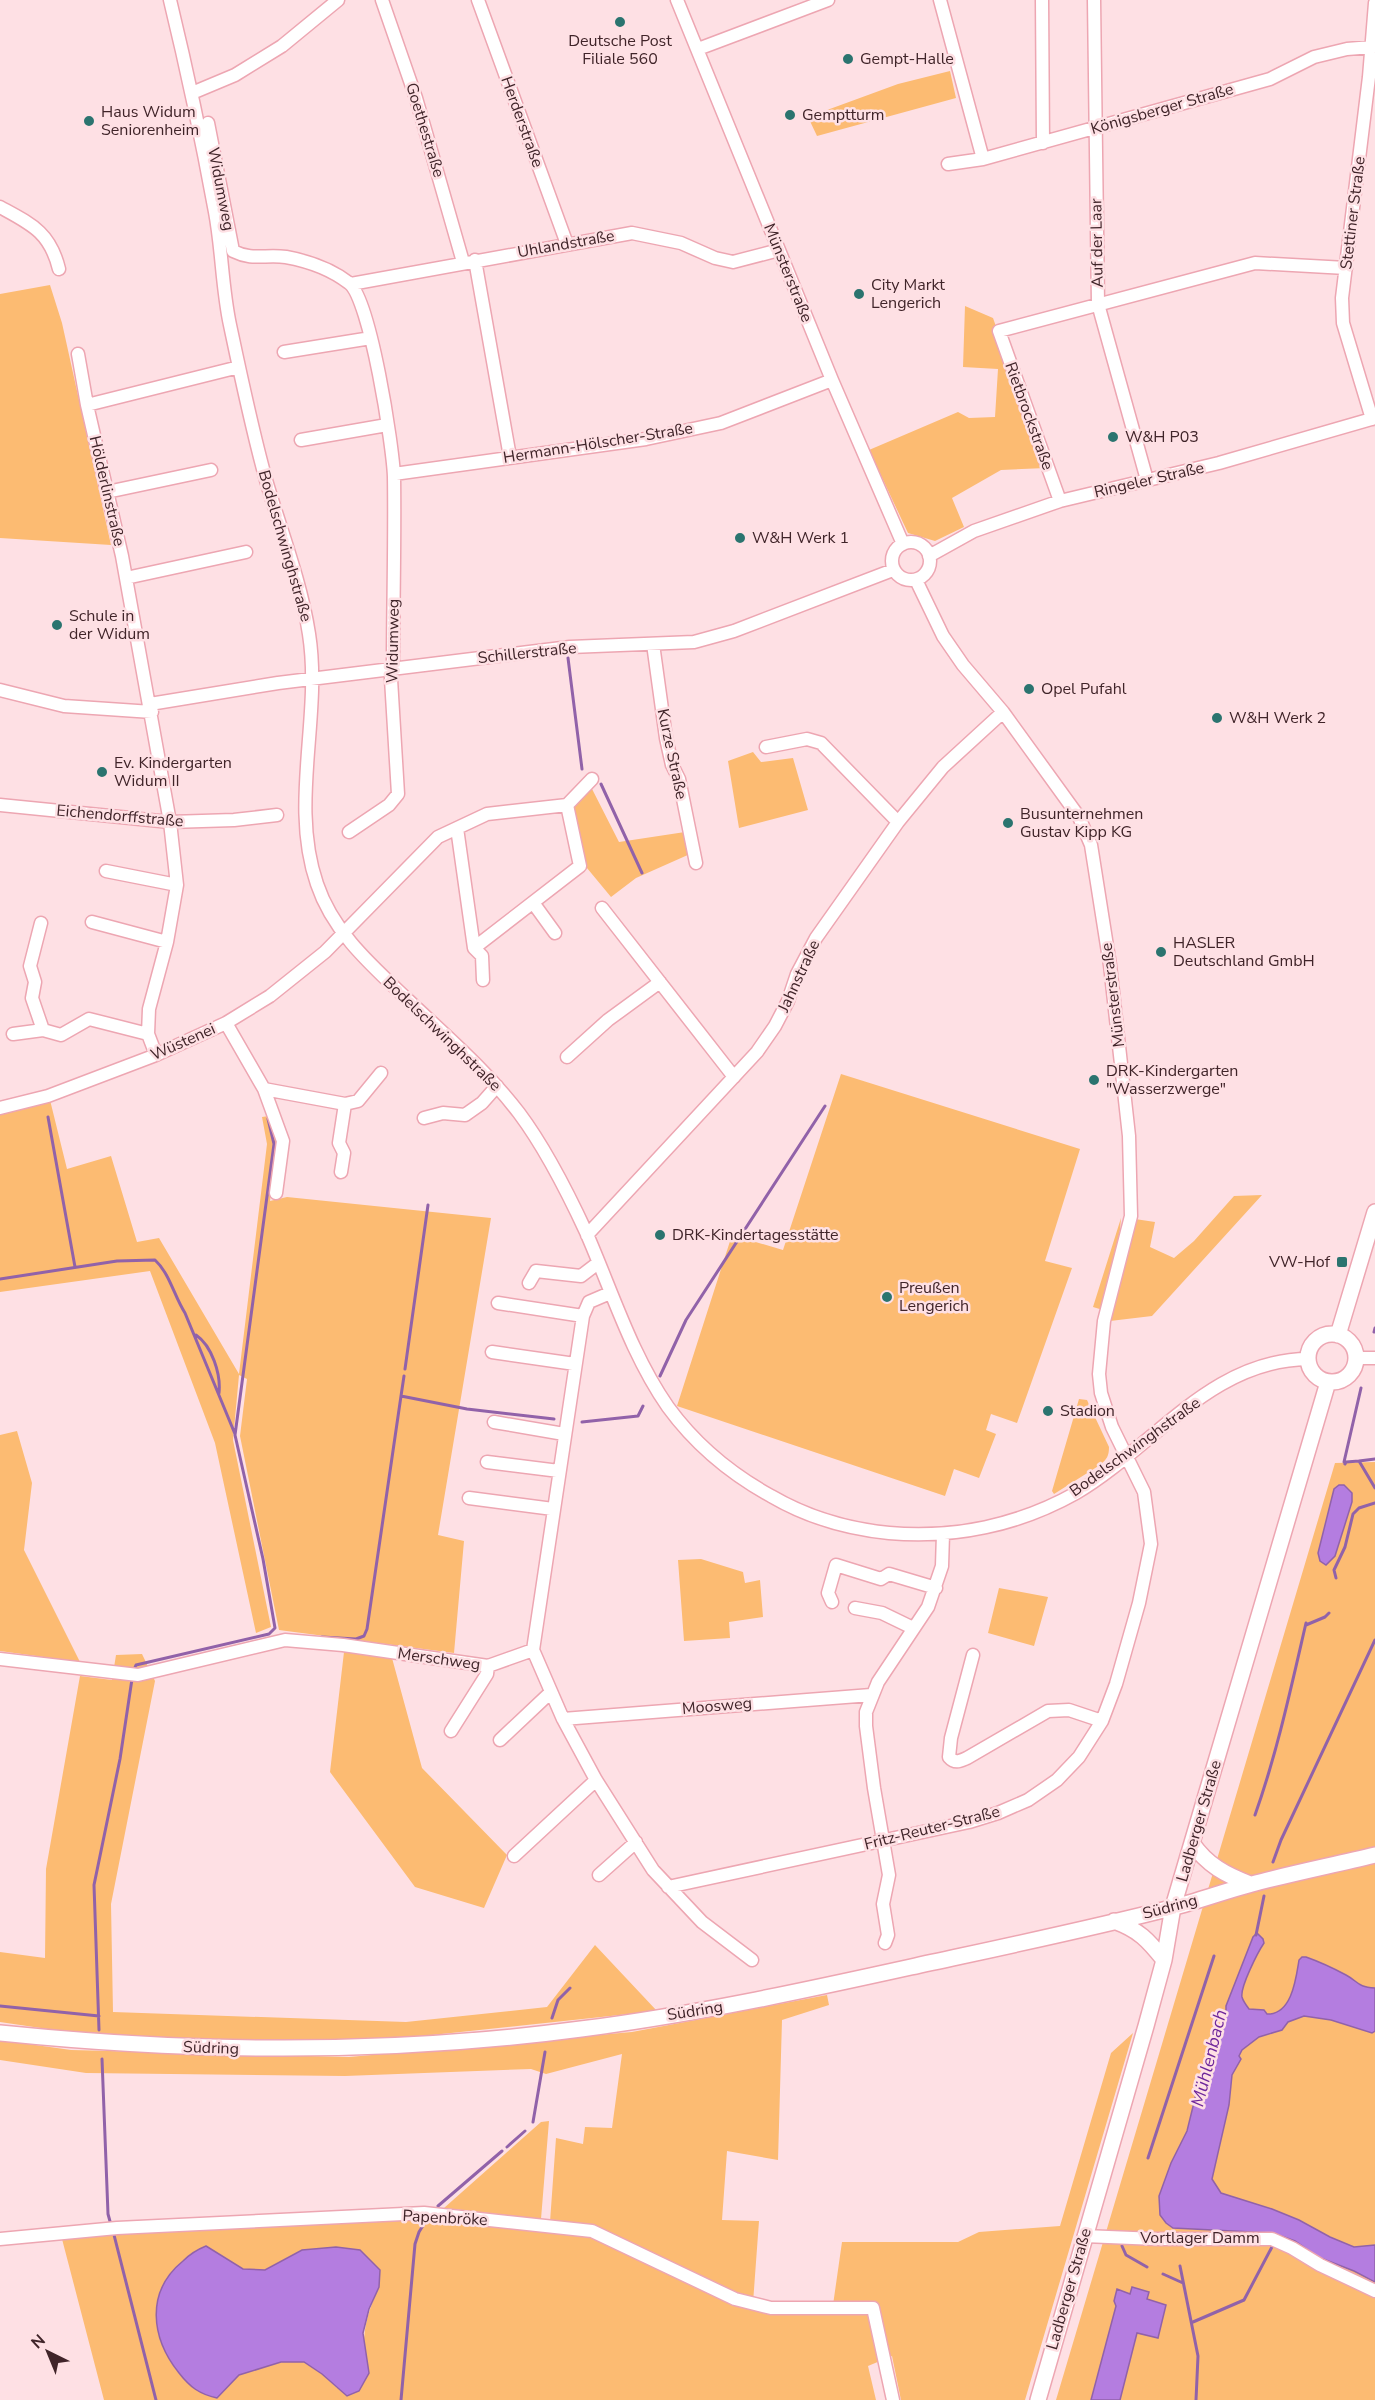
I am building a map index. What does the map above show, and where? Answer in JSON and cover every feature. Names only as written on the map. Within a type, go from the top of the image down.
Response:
[{"type":"main road","points":[[1338,1335],[1375,1212]]},
{"type":"main road","points":[[1323,1335],[1338,1335],[1351,1343],[1356,1358],[1355,1365],[1347,1377],[1335,1382],[1322,1380],[1312,1371],[1308,1359],[1312,1345],[1323,1335]]},
{"type":"main road","name":"Ladberger Straße","points":[[1038,2400],[1164,1960],[1173,1908],[1328,1382]]},
{"type":"main road","points":[[1192,1843],[1199,1853],[1215,1867],[1250,1884]]},
{"type":"main road","name":"Südring","points":[[0,2033],[95,2043],[283,2050],[391,2047],[496,2039],[583,2029],[764,1999],[1173,1908],[1250,1884],[1375,1855]]},
{"type":"main road","points":[[1114,1921],[1142,1934],[1164,1960]]},
{"type":"street","name":"Bodelschwinghstraße","points":[[170,0],[192,93],[216,217],[228,317],[265,474],[304,606],[309,636],[312,679],[305,811],[307,839],[316,881],[327,908],[344,934],[369,963],[472,1059],[497,1086],[534,1135],[556,1172],[587,1235],[634,1348],[670,1409],[709,1452],[743,1480],[785,1504],[824,1520],[882,1533],[943,1534],[1006,1523],[1077,1492],[1202,1397],[1236,1375],[1273,1362],[1308,1359]]},
{"type":"street","points":[[192,93],[236,75],[282,46],[338,0]]},
{"type":"street","name":"Goethestraße","points":[[382,0],[469,261],[510,457]]},
{"type":"street","name":"Herderstraße","points":[[478,0],[567,244]]},
{"type":"street","name":"Münsterstraße","points":[[677,0],[832,380],[903,544]]},
{"type":"street","points":[[698,49],[802,4],[828,0]]},
{"type":"street","points":[[940,0],[983,159]]},
{"type":"street","points":[[1042,0],[1042,143]]},
{"type":"street","name":"Auf der Laar","points":[[1094,0],[1098,304],[1147,480]]},
{"type":"street","name":"Stettiner Straße","points":[[1374,418],[1343,323],[1342,298],[1372,48],[1375,3]]},
{"type":"street","name":"Königsberger Straße","points":[[948,164],[983,159],[1269,79],[1314,57],[1347,49],[1372,48]]},
{"type":"street","name":"Widumweg","points":[[208,123],[233,251],[247,258],[285,257],[319,266],[351,284],[357,293],[371,338],[387,425],[393,474],[393,669],[391,679],[398,794],[389,805],[349,832]]},
{"type":"street","points":[[0,207],[39,229],[56,254],[59,269]]},
{"type":"street","name":"Uhlandstraße","points":[[351,284],[632,233],[681,243],[715,258],[733,262],[778,250]]},
{"type":"street","points":[[1098,304],[1255,263],[1346,268]]},
{"type":"street","name":"Rietbrockstraße","points":[[1060,501],[999,332],[1098,304]]},
{"type":"street","points":[[284,352],[371,338]]},
{"type":"street","name":"Hölderlinstraße","points":[[78,354],[87,405],[126,578],[170,822],[177,885],[167,942],[149,1009],[148,1034],[156,1055]]},
{"type":"street","points":[[87,405],[239,367]]},
{"type":"street","name":"Hermann-Hölscher-Straße","points":[[393,474],[646,439],[721,423],[832,380]]},
{"type":"street","name":"Ringeler Straße","points":[[929,556],[974,531],[1060,501],[1219,463],[1374,418]]},
{"type":"street","points":[[301,440],[387,425]]},
{"type":"street","points":[[107,492],[211,470]]},
{"type":"street","points":[[903,544],[919,544],[929,556],[927,571],[916,580],[903,579],[893,570],[893,556],[903,544]]},
{"type":"street","points":[[126,578],[246,552]]},
{"type":"street","name":"Schillerstraße","points":[[0,690],[64,706],[151,708],[312,679],[570,647],[694,642],[734,631],[893,570]]},
{"type":"street","name":"Münsterstraße","points":[[916,580],[943,636],[963,665],[1003,712],[1079,817],[1091,845],[1110,965],[1128,1125],[1131,1216],[1104,1321],[1099,1374],[1101,1393],[1112,1426],[1127,1455]]},
{"type":"street","name":"Kurze Straße","points":[[653,644],[666,738],[672,765],[679,779],[696,863]]},
{"type":"street","name":"Jahnstraße","points":[[587,1235],[757,1052],[775,1026],[788,1001],[798,974],[816,938],[898,822],[943,767],[1003,712]]},
{"type":"street","points":[[766,747],[807,739],[821,743],[898,822]]},
{"type":"street","points":[[474,948],[534,904],[580,866],[567,805],[592,779]]},
{"type":"street","name":"Eichendorffstraße","points":[[0,805],[170,822],[234,820],[277,815]]},
{"type":"street","name":"Wüstenei","points":[[0,1108],[48,1096],[156,1055],[226,1023],[298,975],[344,934],[438,837],[487,814],[567,805]]},
{"type":"street","points":[[457,828],[474,948],[482,956],[483,980]]},
{"type":"street","points":[[106,871],[177,885]]},
{"type":"street","points":[[534,904],[555,933]]},
{"type":"street","points":[[602,908],[734,1077]]},
{"type":"street","points":[[92,922],[167,942]]},
{"type":"street","points":[[41,923],[30,966],[35,982],[32,998],[44,1030]]},
{"type":"street","points":[[567,1057],[608,1020],[660,982]]},
{"type":"street","points":[[13,1034],[44,1030],[61,1035],[89,1019],[148,1034]]},
{"type":"street","points":[[226,1023],[264,1089],[283,1142],[276,1193]]},
{"type":"street","points":[[264,1089],[345,1104],[358,1101],[381,1073]]},
{"type":"street","points":[[423,1118],[443,1113],[465,1115],[482,1103],[497,1086]]},
{"type":"street","points":[[341,1172],[344,1153],[339,1143],[345,1104]]},
{"type":"street","points":[[529,1283],[537,1271],[581,1276],[598,1263]]},
{"type":"street","points":[[610,1293],[589,1302],[583,1316],[533,1650],[563,1719],[596,1780],[653,1870],[702,1922],[752,1960]]},
{"type":"street","points":[[498,1304],[583,1316]]},
{"type":"street","points":[[492,1352],[575,1364]]},
{"type":"street","points":[[1356,1358],[1375,1358]]},
{"type":"street","points":[[494,1422],[564,1434]]},
{"type":"street","name":"Fritz-Reuter-Straße","points":[[668,1887],[969,1822],[1028,1800],[1057,1780],[1078,1757],[1102,1721],[1116,1684],[1139,1603],[1151,1544],[1144,1492],[1127,1455]]},
{"type":"street","points":[[487,1462],[560,1471]]},
{"type":"street","points":[[469,1498],[553,1509]]},
{"type":"street","points":[[885,1943],[888,1935],[883,1904],[889,1875],[866,1726],[866,1712],[871,1695],[928,1607],[942,1566],[943,1534]]},
{"type":"street","points":[[832,1602],[828,1593],[836,1565],[880,1579],[889,1574],[936,1588]]},
{"type":"street","points":[[855,1608],[882,1613],[913,1628]]},
{"type":"street","name":"Merschweg","points":[[0,1659],[133,1674],[285,1641],[343,1645],[488,1666],[533,1650]]},
{"type":"street","points":[[973,1655],[951,1738],[949,1757],[952,1761],[968,1758],[1048,1710],[1069,1710],[1102,1721]]},
{"type":"street","points":[[451,1731],[487,1674],[488,1666]]},
{"type":"street","points":[[500,1740],[551,1692]]},
{"type":"street","name":"Moosweg","points":[[563,1719],[871,1695]]},
{"type":"street","points":[[514,1856],[596,1780]]},
{"type":"street","points":[[599,1875],[636,1842]]},
{"type":"street","name":"Papenbröke","points":[[0,2239],[111,2228],[424,2213],[592,2231],[735,2300],[754,2306],[873,2308],[892,2400]]},
{"type":"street","name":"Vortlager Damm","points":[[1084,2236],[1272,2239],[1375,2291]]},
{"type":"shaded area","points":[[950,71],[956,98],[817,136],[808,117],[898,84]]},
{"type":"shaded area","points":[[50,285],[62,323],[111,545],[0,538],[0,294]]},
{"type":"shaded area","points":[[965,306],[993,318],[1046,468],[1001,470],[952,498],[964,527],[935,541],[908,533],[869,450],[958,412],[969,418],[995,417],[998,369],[963,367]]},
{"type":"shaded area","points":[[753,752],[761,762],[793,758],[808,810],[739,828],[728,761]]},
{"type":"shaded area","points":[[590,785],[619,842],[685,832],[690,854],[636,878],[611,897],[582,862],[570,806]]},
{"type":"shaded area","name":"Preußen Lengerich","points":[[841,1074],[1080,1149],[1045,1261],[1072,1268],[1017,1423],[991,1414],[986,1430],[996,1434],[979,1478],[954,1469],[945,1496],[677,1406],[732,1235],[783,1250]]},
{"type":"shaded area","points":[[50,1100],[67,1169],[111,1156],[137,1242],[159,1238],[239,1374],[267,1144],[262,1117],[269,1116],[278,1142],[270,1201],[287,1197],[491,1218],[438,1535],[464,1541],[454,1653],[279,1630],[240,1436],[247,1379],[239,1375],[233,1440],[271,1627],[256,1633],[215,1443],[150,1271],[0,1292],[0,1111]]},
{"type":"shaded area","points":[[1262,1195],[1152,1316],[1110,1321],[1135,1219],[1155,1222],[1150,1247],[1174,1258],[1194,1241],[1234,1196]]},
{"type":"shaded area","points":[[1121,1218],[1120,1230],[1103,1310],[1093,1307]]},
{"type":"shaded area","points":[[1079,1399],[1087,1400],[1109,1447],[1108,1455],[1100,1465],[1054,1494],[1052,1491]]},
{"type":"shaded area","points":[[17,1431],[32,1483],[24,1550],[80,1662],[0,1651],[0,1435]]},
{"type":"shaded area","points":[[1375,1462],[1375,2400],[1056,2400],[1335,1463]]},
{"type":"shaded area","points":[[701,1559],[743,1572],[745,1583],[760,1580],[763,1617],[729,1622],[730,1638],[684,1641],[678,1560]]},
{"type":"shaded area","points":[[999,1588],[1048,1597],[1034,1646],[988,1633]]},
{"type":"shaded area","points":[[344,1652],[392,1658],[422,1768],[507,1855],[484,1908],[415,1887],[330,1772]]},
{"type":"shaded area","points":[[142,1654],[155,1681],[111,1904],[113,2012],[406,2022],[547,2007],[595,1945],[657,2011],[404,2038],[282,2043],[88,2035],[0,2022],[0,1952],[45,1958],[46,1869],[80,1676],[112,1680],[116,1655]]},
{"type":"shaded area","points":[[827,1995],[829,2005],[782,2020],[778,2160],[727,2151],[722,2220],[759,2221],[753,2303],[593,2227],[550,2222],[556,2138],[583,2144],[585,2127],[612,2128],[622,2054],[546,2074],[531,2069],[345,2076],[86,2073],[0,2060],[0,2040],[71,2050],[349,2057],[632,2032]]},
{"type":"shaded area","points":[[1133,2033],[1025,2400],[901,2400],[892,2356],[868,2366],[876,2400],[104,2400],[62,2239],[420,2219],[590,2237],[733,2305],[771,2315],[832,2312],[842,2242],[958,2242],[979,2232],[1060,2226],[1111,2053]],"holes":[[[336,2247],[360,2250],[379,2287],[367,2318],[364,2351],[337,2388],[304,2362],[281,2362],[239,2375],[217,2398],[195,2389],[186,2382],[172,2364],[158,2332],[225,2259],[243,2269],[265,2270],[302,2250]]]},
{"type":"shaded area","points":[[549,2121],[541,2219],[444,2208],[541,2122]]},
{"type":"water","points":[[1339,1485],[1344,1485],[1352,1493],[1352,1502],[1335,1556],[1326,1565],[1320,1561],[1318,1553],[1334,1489]]},
{"type":"water","points":[[1257,1933],[1264,1943],[1242,1992],[1242,1998],[1249,2009],[1264,2010],[1267,2014],[1282,2009],[1291,1994],[1299,1960],[1306,1957],[1341,1972],[1361,1985],[1375,1988],[1375,2031],[1372,2033],[1331,2020],[1304,2016],[1288,2022],[1282,2030],[1259,2037],[1242,2050],[1239,2056],[1241,2059],[1232,2075],[1229,2105],[1212,2179],[1221,2193],[1272,2209],[1354,2247],[1375,2245],[1375,2282],[1318,2257],[1295,2241],[1273,2233],[1173,2228],[1160,2215],[1159,2196],[1171,2163],[1187,2131],[1198,2086],[1226,2006],[1253,1937]]},
{"type":"water","points":[[206,2246],[243,2269],[265,2270],[302,2250],[336,2247],[360,2250],[380,2270],[379,2287],[369,2309],[363,2333],[369,2373],[359,2391],[347,2396],[304,2362],[281,2362],[239,2375],[217,2398],[200,2392],[187,2382],[162,2345],[156,2316],[158,2301],[162,2287],[171,2273],[191,2254]]},
{"type":"water","points":[[1132,2287],[1149,2292],[1147,2299],[1166,2305],[1158,2338],[1137,2333],[1120,2400],[1091,2400],[1116,2306],[1114,2301],[1117,2289],[1130,2294]]},
{"type":"waterway","points":[[568,658],[582,769]]},
{"type":"waterway","points":[[601,784],[642,873]]},
{"type":"waterway","points":[[660,1376],[686,1320],[825,1106]]},
{"type":"waterway","points":[[48,1117],[75,1267]]},
{"type":"waterway","points":[[133,1672],[136,1665],[269,1634],[275,1628],[263,1559],[235,1435],[274,1144],[268,1119]]},
{"type":"waterway","points":[[405,1369],[428,1205]]},
{"type":"waterway","points":[[0,1279],[117,1261],[155,1260],[168,1278],[185,1313],[235,1434]]},
{"type":"waterway","points":[[1374,1332],[1375,1328]]},
{"type":"waterway","points":[[196,1335],[211,1353],[219,1377],[219,1393]]},
{"type":"waterway","points":[[401,1396],[404,1376]]},
{"type":"waterway","points":[[1345,1464],[1361,1388]]},
{"type":"waterway","points":[[322,1637],[356,1639],[364,1636],[367,1629],[401,1396],[467,1409],[554,1419]]},
{"type":"waterway","points":[[582,1422],[638,1416],[643,1406]]},
{"type":"waterway","points":[[1359,1461],[1375,1459]]},
{"type":"waterway","points":[[1346,1462],[1359,1461],[1375,1488]]},
{"type":"waterway","points":[[1336,1578],[1334,1570],[1345,1547],[1353,1514],[1359,1508],[1375,1503]]},
{"type":"waterway","points":[[1306,1625],[1329,1613]]},
{"type":"waterway","points":[[1255,1815],[1277,1744],[1306,1623]]},
{"type":"waterway","name":"Mühlenbach","points":[[1273,1862],[1281,1840],[1375,1640]]},
{"type":"waterway","points":[[99,2030],[94,1885],[120,1759],[132,1679]]},
{"type":"waterway","name":"Mühlenbach","points":[[1256,1935],[1264,1896]]},
{"type":"waterway","points":[[1148,2158],[1214,1956]]},
{"type":"waterway","points":[[552,2018],[558,2000],[570,1988]]},
{"type":"waterway","points":[[0,2006],[99,2016]]},
{"type":"waterway","points":[[533,2122],[545,2052]]},
{"type":"waterway","points":[[102,2059],[108,2214],[111,2225]]},
{"type":"waterway","points":[[507,2147],[525,2131]]},
{"type":"waterway","points":[[438,2206],[502,2151]]},
{"type":"waterway","points":[[401,2400],[415,2244],[427,2219]]},
{"type":"waterway","points":[[113,2231],[156,2400]]},
{"type":"waterway","points":[[1193,2322],[1244,2300],[1273,2245]]},
{"type":"waterway","points":[[1122,2246],[1126,2255],[1147,2267]]},
{"type":"waterway","name":"Mühlenbach","points":[[1180,2266],[1198,2356],[1196,2400]]},
{"type":"waterway","points":[[1163,2274],[1183,2283]]},
{"type":"place","name":"Deutsche Post Filiale 560","points":[[620,22]]},
{"type":"place","name":"Gempt-Halle","points":[[848,59]]},
{"type":"place","name":"Gemptturm","points":[[790,115]]},
{"type":"place","name":"Haus Widum Seniorenheim","points":[[89,121]]},
{"type":"place","name":"City Markt Lengerich","points":[[859,294]]},
{"type":"place","name":"W&H P03","points":[[1113,437]]},
{"type":"place","name":"W&H Werk 1","points":[[740,538]]},
{"type":"place","name":"Schule in der Widum","points":[[57,625]]},
{"type":"place","name":"Opel Pufahl","points":[[1029,689]]},
{"type":"place","name":"W&H Werk 2","points":[[1217,718]]},
{"type":"place","name":"Ev. Kindergarten Widum II","points":[[102,772]]},
{"type":"place","name":"Busunternehmen Gustav Kipp KG","points":[[1008,823]]},
{"type":"place","name":"HASLER Deutschland GmbH","points":[[1161,952]]},
{"type":"place","name":"DRK-Kindergarten \"Wasserzwerge\"","points":[[1094,1080]]},
{"type":"place","name":"DRK-Kindertagesstätte","points":[[660,1235]]},
{"type":"place","name":"VW-Hof","points":[[1342,1262]]},
{"type":"place","name":"Preußen Lengerich","points":[[887,1297]]},
{"type":"place","name":"Stadion","points":[[1048,1411]]}]
